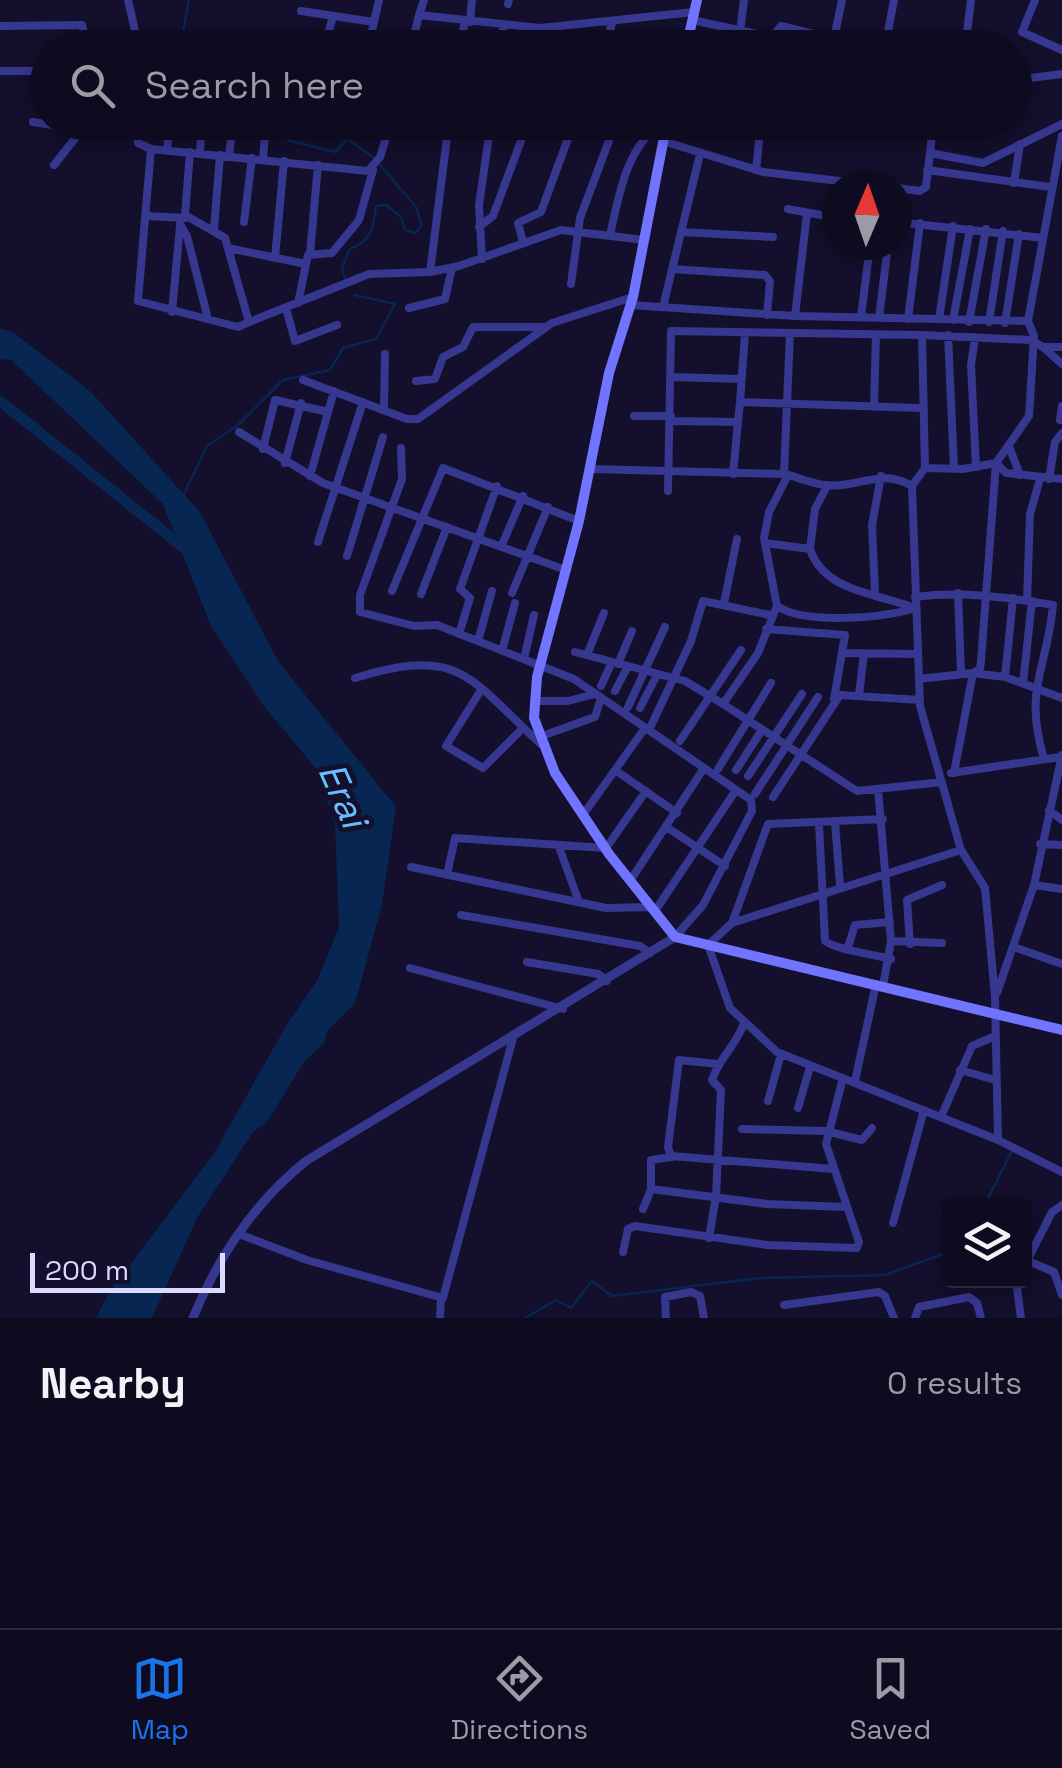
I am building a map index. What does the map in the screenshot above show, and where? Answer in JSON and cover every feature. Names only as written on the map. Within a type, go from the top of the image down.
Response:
[{"type":"main road","points":[[663,141],[632,301],[610,373],[591,469],[534,701],[540,741],[583,815],[675,937],[1062,1030]]},
{"type":"street","points":[[128,0],[135,30]]},
{"type":"street","points":[[372,30],[379,0]]},
{"type":"street","points":[[416,30],[424,0]]},
{"type":"street","points":[[466,30],[472,0]]},
{"type":"street","points":[[419,16],[564,26],[694,10],[740,30],[744,0]]},
{"type":"street","points":[[888,30],[894,0]]},
{"type":"street","points":[[967,30],[970,0]]},
{"type":"street","points":[[1023,30],[1036,0]]},
{"type":"street","points":[[835,30],[839,1]]},
{"type":"street","points":[[300,11],[374,22]]},
{"type":"street","points":[[329,30],[333,16]]},
{"type":"street","points":[[610,30],[612,23]]},
{"type":"street","points":[[503,30],[504,24]]},
{"type":"street","points":[[0,26],[82,25],[83,30]]},
{"type":"street","points":[[563,30],[564,26]]},
{"type":"street","points":[[1032,36],[1062,50]]},
{"type":"street","points":[[0,71],[30,71]]},
{"type":"street","points":[[1032,78],[1062,74]]},
{"type":"street","points":[[1032,138],[1062,124]]},
{"type":"street","points":[[924,468],[996,463],[1010,449],[1029,416],[1030,340],[1034,336],[1028,321],[1062,136]]},
{"type":"street","points":[[54,164],[74,140]]},
{"type":"street","points":[[138,140],[152,149],[374,169]]},
{"type":"street","points":[[167,149],[168,140]]},
{"type":"street","points":[[172,312],[182,220],[198,140]]},
{"type":"street","points":[[214,229],[229,140]]},
{"type":"street","points":[[264,159],[265,140]]},
{"type":"street","points":[[310,254],[331,253],[356,223],[386,140]]},
{"type":"street","points":[[430,272],[446,140]]},
{"type":"street","points":[[482,259],[479,227],[489,140]]},
{"type":"street","points":[[479,227],[492,216],[521,140]]},
{"type":"street","points":[[523,242],[518,223],[540,212],[567,140]]},
{"type":"street","points":[[571,284],[578,230],[610,140]]},
{"type":"street","points":[[610,235],[626,172],[643,140]]},
{"type":"street","points":[[756,170],[759,140]]},
{"type":"street","points":[[912,190],[920,191],[926,186],[932,140]]},
{"type":"street","points":[[930,153],[983,162],[1028,140]]},
{"type":"street","points":[[663,141],[756,170],[822,178]]},
{"type":"street","points":[[1014,183],[1020,144]]},
{"type":"street","points":[[152,149],[138,301],[241,328],[368,274],[452,268],[561,230],[644,240]]},
{"type":"street","points":[[663,307],[700,154]]},
{"type":"street","points":[[244,222],[252,158]]},
{"type":"street","points":[[275,258],[284,161]]},
{"type":"street","points":[[298,303],[310,254],[318,164]]},
{"type":"street","points":[[927,170],[1050,187]]},
{"type":"street","points":[[788,209],[822,215]]},
{"type":"street","points":[[796,316],[808,213]]},
{"type":"street","points":[[148,216],[182,220],[224,236],[249,322]]},
{"type":"street","points":[[182,220],[208,320]]},
{"type":"street","points":[[912,223],[1044,238]]},
{"type":"street","points":[[908,319],[920,223]]},
{"type":"street","points":[[939,320],[953,226]]},
{"type":"street","points":[[953,320],[970,228]]},
{"type":"street","points":[[969,322],[986,230]]},
{"type":"street","points":[[988,322],[1003,231]]},
{"type":"street","points":[[681,232],[774,237]]},
{"type":"street","points":[[1004,323],[1020,234]]},
{"type":"street","points":[[228,248],[306,264]]},
{"type":"street","points":[[861,318],[868,260]]},
{"type":"street","points":[[878,318],[886,260]]},
{"type":"street","points":[[410,308],[445,299],[452,268]]},
{"type":"street","points":[[672,268],[765,275],[770,281],[767,315]]},
{"type":"street","points":[[416,381],[435,379],[442,358],[463,348],[473,327],[545,327],[632,301],[767,315],[1028,321]]},
{"type":"street","points":[[286,308],[295,341],[336,324]]},
{"type":"street","points":[[303,380],[411,420],[426,415],[545,327]]},
{"type":"street","points":[[668,491],[671,331],[1030,340],[1062,364]]},
{"type":"street","points":[[734,474],[745,332]]},
{"type":"street","points":[[722,704],[758,653],[776,606],[765,543],[770,512],[786,474],[790,333]]},
{"type":"street","points":[[874,408],[876,335]]},
{"type":"street","points":[[922,335],[920,408],[924,468],[912,486],[917,541],[918,679],[920,700],[961,850],[985,888],[995,997],[998,1140]]},
{"type":"street","points":[[948,335],[954,468]]},
{"type":"street","points":[[975,337],[971,364],[976,467]]},
{"type":"street","points":[[1042,347],[1062,347]]},
{"type":"street","points":[[384,354],[384,410]]},
{"type":"street","points":[[671,377],[742,379]]},
{"type":"street","points":[[310,476],[334,391]]},
{"type":"street","points":[[263,448],[274,400],[328,412]]},
{"type":"street","points":[[318,542],[363,402]]},
{"type":"street","points":[[740,402],[920,408]]},
{"type":"street","points":[[284,463],[301,403]]},
{"type":"street","points":[[1060,420],[1062,406]]},
{"type":"street","points":[[634,416],[738,422]]},
{"type":"street","points":[[239,432],[284,463],[337,488],[566,570]]},
{"type":"street","points":[[1023,683],[1030,514],[1055,442],[1062,433]]},
{"type":"street","points":[[347,556],[383,436]]},
{"type":"street","points":[[193,1318],[265,1195],[306,1160],[563,1009],[675,937],[703,906],[754,808],[752,800],[599,693],[542,664],[433,624],[414,626],[360,612],[360,595],[402,478],[401,448]]},
{"type":"street","points":[[1010,449],[1020,475]]},
{"type":"street","points":[[996,463],[1006,474],[1062,479]]},
{"type":"street","points":[[972,673],[980,669],[996,463]]},
{"type":"street","points":[[392,592],[443,468],[523,496],[578,521]]},
{"type":"street","points":[[591,469],[786,474],[827,486],[881,476],[899,478],[912,486]]},
{"type":"street","points":[[875,593],[872,525],[881,476]]},
{"type":"street","points":[[458,634],[470,598],[460,589],[496,486]]},
{"type":"street","points":[[827,486],[815,509],[810,549],[815,564],[847,589],[915,602]]},
{"type":"street","points":[[501,547],[523,496]]},
{"type":"street","points":[[512,593],[548,507]]},
{"type":"street","points":[[421,594],[447,527]]},
{"type":"street","points":[[724,603],[736,538]]},
{"type":"street","points":[[765,543],[810,549]]},
{"type":"street","points":[[478,642],[492,591]]},
{"type":"street","points":[[958,593],[961,673]]},
{"type":"street","points":[[776,606],[786,612],[846,617],[892,615],[915,602],[958,593],[1053,605],[1034,691],[1034,727],[1044,759]]},
{"type":"street","points":[[1005,678],[1013,598]]},
{"type":"street","points":[[583,815],[647,729],[675,678],[702,601],[770,614]]},
{"type":"street","points":[[502,651],[515,603]]},
{"type":"street","points":[[587,655],[604,612]]},
{"type":"street","points":[[524,659],[534,615]]},
{"type":"street","points":[[1050,625],[1062,628]]},
{"type":"street","points":[[628,707],[665,627]]},
{"type":"street","points":[[766,629],[842,634],[846,640],[834,699],[773,798]]},
{"type":"street","points":[[355,678],[425,664],[458,669],[540,741],[595,717],[599,693],[632,630]]},
{"type":"street","points":[[680,741],[741,650]]},
{"type":"street","points":[[575,652],[675,678],[709,695],[851,788],[878,789],[1061,756],[1034,885],[995,997]]},
{"type":"street","points":[[844,653],[917,654]]},
{"type":"street","points":[[859,695],[864,653]]},
{"type":"street","points":[[615,691],[628,666]]},
{"type":"street","points":[[954,773],[972,673]]},
{"type":"street","points":[[918,679],[972,673],[1005,678],[1062,698]]},
{"type":"street","points":[[640,708],[657,675]]},
{"type":"street","points":[[718,769],[771,683]]},
{"type":"street","points":[[481,690],[446,746],[483,768],[523,728]]},
{"type":"street","points":[[534,701],[568,701],[599,693]]},
{"type":"street","points":[[748,776],[802,694]]},
{"type":"street","points":[[834,699],[859,695],[920,700]]},
{"type":"street","points":[[755,794],[818,697]]},
{"type":"street","points":[[568,701],[568,726]]},
{"type":"street","points":[[736,770],[762,730]]},
{"type":"street","points":[[630,881],[704,768]]},
{"type":"street","points":[[615,770],[677,813]]},
{"type":"street","points":[[855,1082],[880,985],[891,959],[878,789]]},
{"type":"street","points":[[411,867],[618,910],[653,909],[736,790]]},
{"type":"street","points":[[447,875],[454,838],[606,848],[646,791]]},
{"type":"street","points":[[1048,810],[1062,820]]},
{"type":"street","points":[[732,923],[768,824],[883,818]]},
{"type":"street","points":[[835,822],[840,886]]},
{"type":"street","points":[[819,823],[826,941],[834,947],[848,946],[891,959]]},
{"type":"street","points":[[668,828],[725,866]]},
{"type":"street","points":[[1040,844],[1062,845]]},
{"type":"street","points":[[559,847],[579,902]]},
{"type":"street","points":[[961,850],[824,890],[732,923],[708,945],[730,1008],[781,1054],[998,1140],[1062,1172]]},
{"type":"street","points":[[910,944],[908,900],[942,885]]},
{"type":"street","points":[[1034,885],[1062,889]]},
{"type":"street","points":[[462,915],[640,946],[650,953]]},
{"type":"street","points":[[848,946],[855,924],[890,922]]},
{"type":"street","points":[[892,941],[942,943]]},
{"type":"street","points":[[1014,947],[1062,964]]},
{"type":"street","points":[[527,962],[598,974],[607,981]]},
{"type":"street","points":[[410,968],[563,1009]]},
{"type":"street","points":[[710,1238],[721,1090],[712,1079],[718,1064],[736,1044],[744,1024]]},
{"type":"street","points":[[440,1318],[441,1299],[478,1180],[513,1038]]},
{"type":"street","points":[[941,1117],[974,1043],[993,1038]]},
{"type":"street","points":[[768,1101],[781,1054]]},
{"type":"street","points":[[672,1157],[668,1148],[679,1060],[718,1064]]},
{"type":"street","points":[[798,1108],[810,1068]]},
{"type":"street","points":[[960,1070],[995,1080]]},
{"type":"street","points":[[622,1252],[632,1226],[710,1238],[854,1249],[859,1242],[834,1169],[826,1131],[843,1078]]},
{"type":"street","points":[[892,1223],[924,1110]]},
{"type":"street","points":[[742,1129],[826,1131],[862,1140],[872,1128]]},
{"type":"street","points":[[643,1209],[651,1189],[652,1158],[834,1169]]},
{"type":"street","points":[[651,1189],[767,1204],[846,1208]]},
{"type":"street","points":[[1032,1249],[1052,1212],[1062,1205]]},
{"type":"street","points":[[239,1234],[306,1260],[441,1299]]},
{"type":"street","points":[[1032,1261],[1054,1272],[1062,1295]]},
{"type":"street","points":[[1017,1288],[1021,1318]]},
{"type":"street","points":[[666,1318],[665,1297],[694,1292],[700,1296],[704,1318]]},
{"type":"street","points":[[784,1304],[879,1292],[885,1296],[894,1318]]},
{"type":"street","points":[[915,1318],[919,1308],[968,1297],[977,1303],[981,1318]]},
{"type":"water","points":[[0,328],[14,333],[91,392],[200,512],[278,661],[396,807],[382,905],[355,1003],[304,1062],[267,1122],[253,1132],[197,1218],[152,1318],[96,1318],[108,1294],[213,1155],[286,1026],[318,979],[339,927],[335,825],[318,771],[263,705],[211,626],[163,504],[11,360],[0,359]]},
{"type":"waterway","points":[[183,30],[189,0]]},
{"type":"waterway","points":[[287,140],[335,152],[347,140]]},
{"type":"waterway","points":[[349,140],[374,158]]},
{"type":"waterway","points":[[345,279],[342,268],[350,249],[370,233],[376,206],[386,205],[401,217],[405,230],[415,233],[422,225],[416,207],[379,164]]},
{"type":"waterway","points":[[184,494],[207,446],[238,425],[283,380],[330,370],[343,348],[376,339],[395,304],[355,295]]},
{"type":"waterway","name":"Erai","points":[[0,401],[188,551]]},
{"type":"waterway","points":[[988,1198],[1013,1149]]},
{"type":"waterway","points":[[525,1318],[556,1300],[571,1308],[592,1281],[612,1296],[760,1278],[885,1275],[942,1254]]}]
